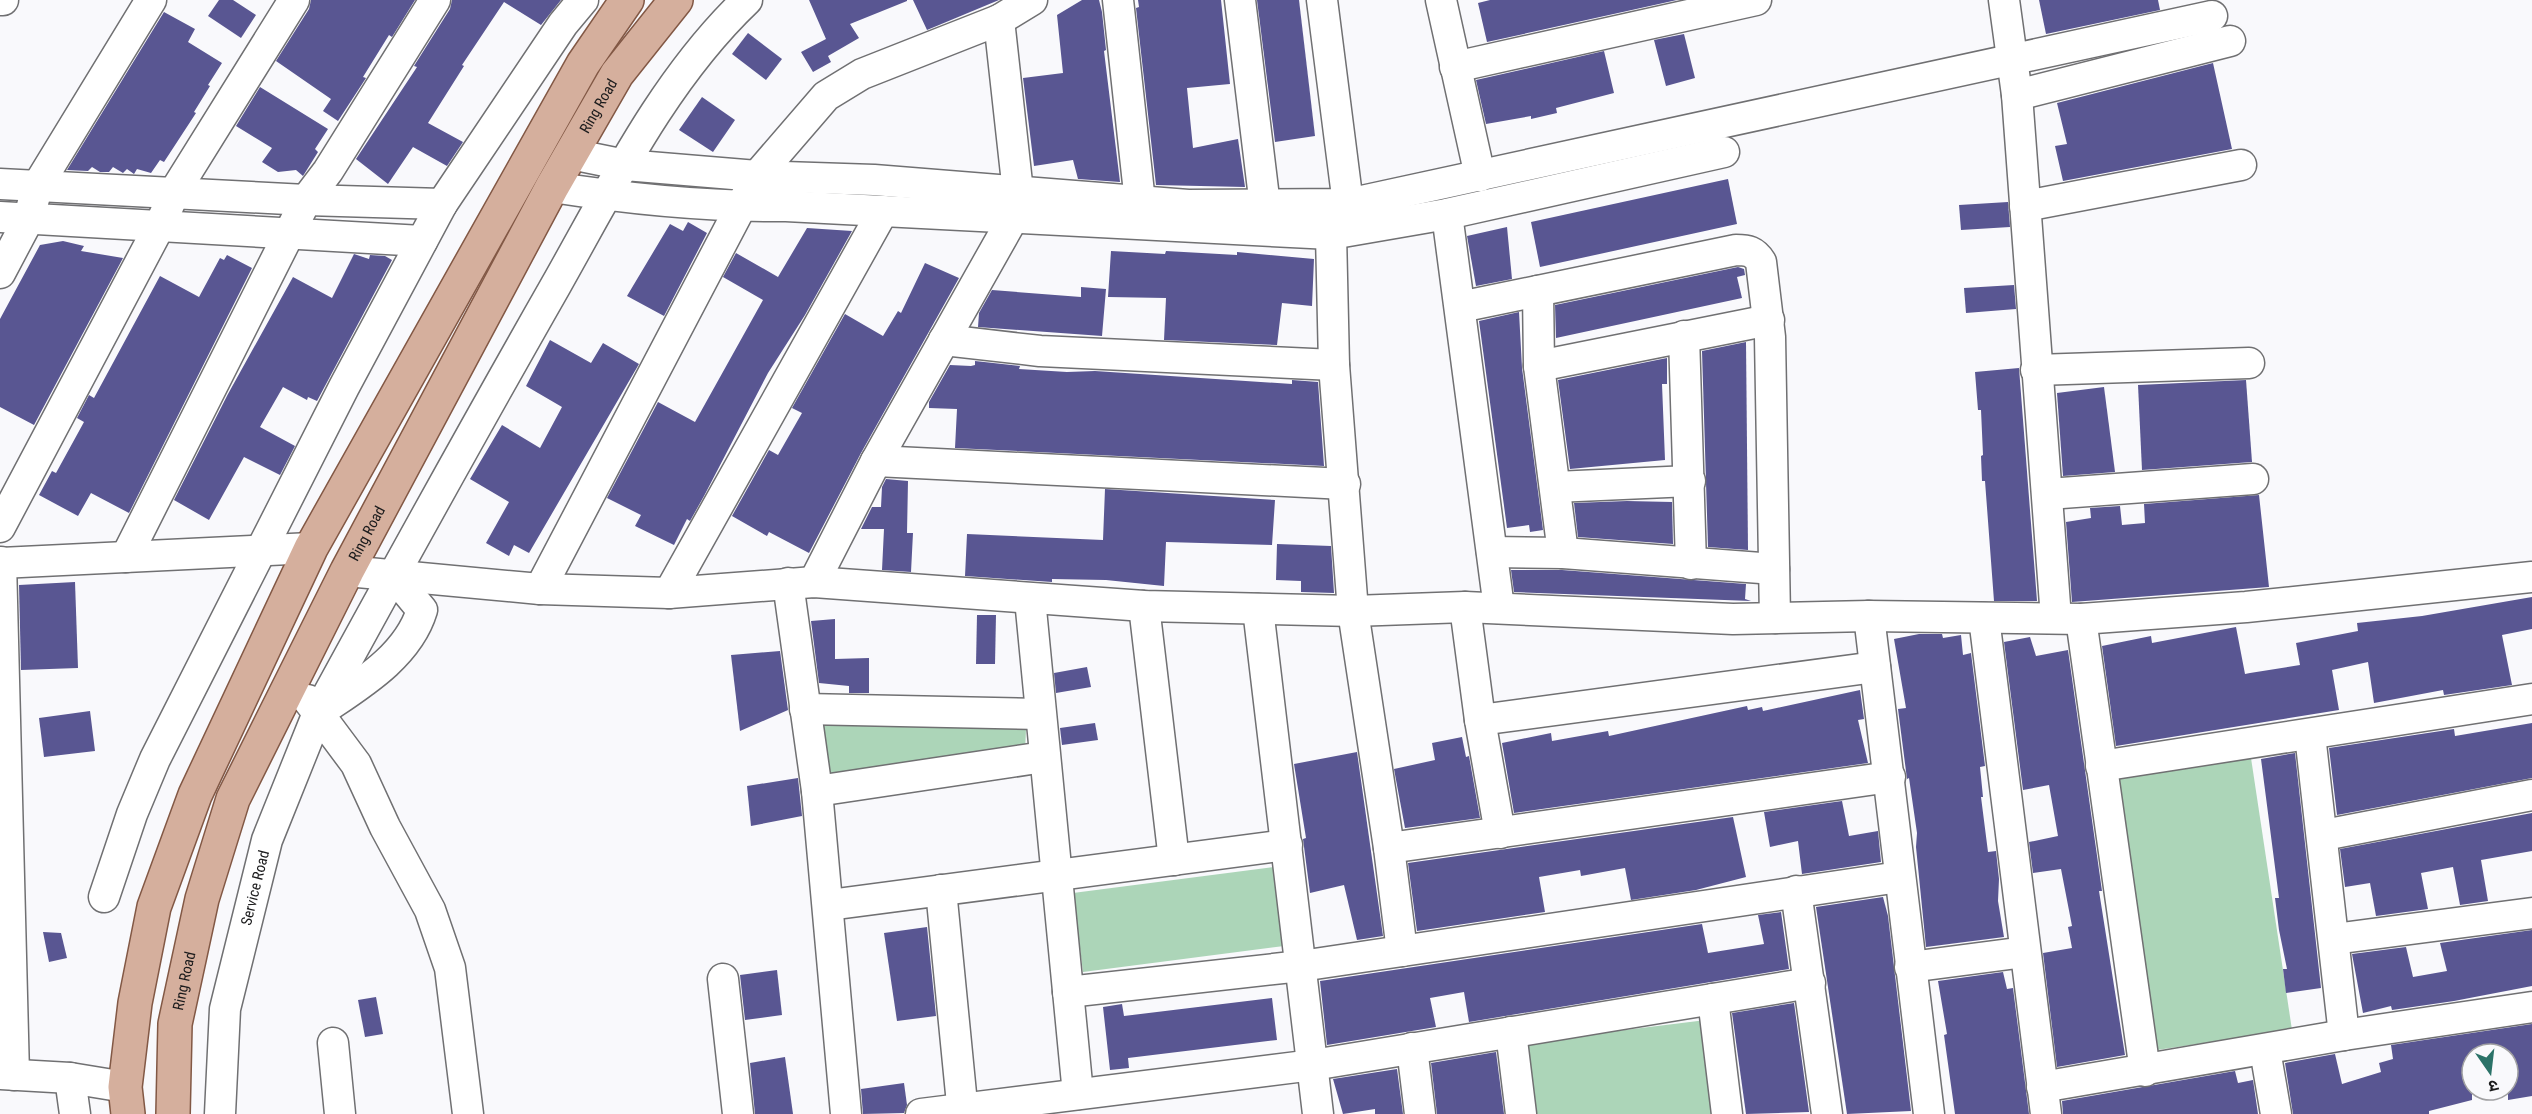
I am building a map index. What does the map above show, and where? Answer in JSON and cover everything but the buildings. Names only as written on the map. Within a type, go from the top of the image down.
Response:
[{"type":"main road","points":[[126,1100],[135,1003],[154,907],[195,795],[256,662],[312,548],[583,63],[627,0]]},
{"type":"main road","name":"Ring Road","points":[[173,1114],[175,1024],[202,899],[233,799],[347,571],[552,187],[617,74],[676,0]]},
{"type":"main road","points":[[256,662],[292,678]]},
{"type":"street","points":[[0,273],[14,218],[38,185],[151,0]]},
{"type":"street","points":[[0,527],[160,225],[174,191],[294,0]]},
{"type":"street","points":[[126,557],[306,200],[328,171],[435,0]]},
{"type":"street","points":[[104,897],[132,814],[155,759],[259,551],[422,240],[442,204],[563,24],[583,0]]},
{"type":"street","name":"Service Road","points":[[220,1114],[225,1009],[267,840],[318,713],[393,575],[625,165],[680,77],[747,0]]},
{"type":"street","points":[[540,589],[757,176],[826,96],[862,74],[999,20],[1032,0]]},
{"type":"street","points":[[1118,0],[1140,202]]},
{"type":"street","points":[[1240,0],[1265,206]]},
{"type":"street","points":[[1322,0],[1348,204]]},
{"type":"street","points":[[1440,0],[1455,67],[1466,179],[1452,213],[1460,307],[1499,608]]},
{"type":"street","points":[[1455,67],[1758,0]]},
{"type":"street","points":[[2004,0],[2017,95],[2036,370],[2048,494],[2069,618],[2101,766],[2145,1071]]},
{"type":"street","points":[[552,187],[607,195],[740,207],[883,211],[1140,202],[1265,206],[1348,204],[2212,16]]},
{"type":"street","points":[[846,1114],[817,790],[805,710],[801,582],[876,461],[944,340],[1015,205],[999,20]]},
{"type":"street","points":[[2017,95],[2230,41]]},
{"type":"street","points":[[571,154],[625,165],[757,176],[874,180],[1015,205],[1331,234],[1452,213],[1724,152]]},
{"type":"street","points":[[2025,206],[2241,165]]},
{"type":"street","points":[[0,184],[174,191],[306,200],[442,204]]},
{"type":"street","points":[[669,593],[883,211]]},
{"type":"street","points":[[14,218],[422,240]]},
{"type":"street","points":[[1331,234],[1334,365],[1353,611],[1389,848],[1402,951]]},
{"type":"street","points":[[1460,307],[1747,250],[1756,254],[1761,262],[1769,320],[1775,618]]},
{"type":"street","points":[[1538,291],[1539,366],[1563,553]]},
{"type":"street","points":[[1539,366],[1769,320]]},
{"type":"street","points":[[1684,336],[1691,564]]},
{"type":"street","points":[[944,340],[1040,351],[1334,365]]},
{"type":"street","points":[[2036,370],[2249,363]]},
{"type":"street","points":[[876,461],[1344,484]]},
{"type":"street","points":[[2048,494],[2253,479]]},
{"type":"street","points":[[1555,487],[1690,481]]},
{"type":"street","points":[[126,1100],[70,1078],[7,1075],[0,562],[312,548]]},
{"type":"street","points":[[1492,552],[1563,553],[1774,569]]},
{"type":"street","points":[[347,571],[540,589],[669,593],[801,582],[1144,606],[1353,611],[1465,607],[1733,619],[1869,616],[2069,618],[2246,607],[2532,577]]},
{"type":"street","points":[[318,713],[376,673],[417,628],[422,610],[393,575]]},
{"type":"street","points":[[1030,598],[1068,992],[1061,1102]]},
{"type":"street","points":[[1144,606],[1174,860]]},
{"type":"street","points":[[1465,607],[1480,720],[1500,833]]},
{"type":"street","points":[[1258,609],[1318,1114]]},
{"type":"street","points":[[1869,616],[1929,1114]]},
{"type":"street","points":[[1984,618],[2044,1100],[2145,1071],[2344,1035],[2532,1008]]},
{"type":"street","points":[[1480,720],[1875,667]]},
{"type":"street","points":[[292,678],[356,764],[385,827],[430,910],[450,968],[468,1114]]},
{"type":"street","points":[[2101,766],[2532,699]]},
{"type":"street","points":[[805,710],[1040,714]]},
{"type":"street","points":[[2310,735],[2324,835],[2344,1035]]},
{"type":"street","points":[[817,790],[1044,757]]},
{"type":"street","points":[[1389,848],[1890,777]]},
{"type":"street","points":[[2324,835],[2532,795]]},
{"type":"street","points":[[828,905],[1287,845]]},
{"type":"street","points":[[1068,992],[1301,966],[1899,877]]},
{"type":"street","points":[[941,890],[963,1111]]},
{"type":"street","points":[[1796,891],[1827,1114]]},
{"type":"street","points":[[2334,939],[2532,913]]},
{"type":"street","points":[[1910,967],[2025,952]]},
{"type":"street","points":[[723,979],[738,1114]]},
{"type":"street","points":[[921,1114],[1061,1102],[1313,1065],[1810,983]]},
{"type":"street","points":[[1713,999],[1727,1114]]},
{"type":"street","points":[[1511,1032],[1521,1114]]},
{"type":"street","points":[[333,1043],[340,1114]]},
{"type":"street","points":[[1412,1048],[1420,1114]]},
{"type":"street","points":[[2265,1050],[2276,1114]]},
{"type":"street","points":[[70,1078],[75,1114]]},
{"type":"green space","points":[[818,722],[1026,729],[1025,753],[826,778]]},
{"type":"green space","points":[[2251,758],[2292,1030],[2157,1050],[2117,779]]},
{"type":"green space","points":[[1274,867],[1284,946],[1083,972],[1073,893]]},
{"type":"green space","points":[[1706,1020],[1718,1114],[1537,1114],[1528,1042]]}]
